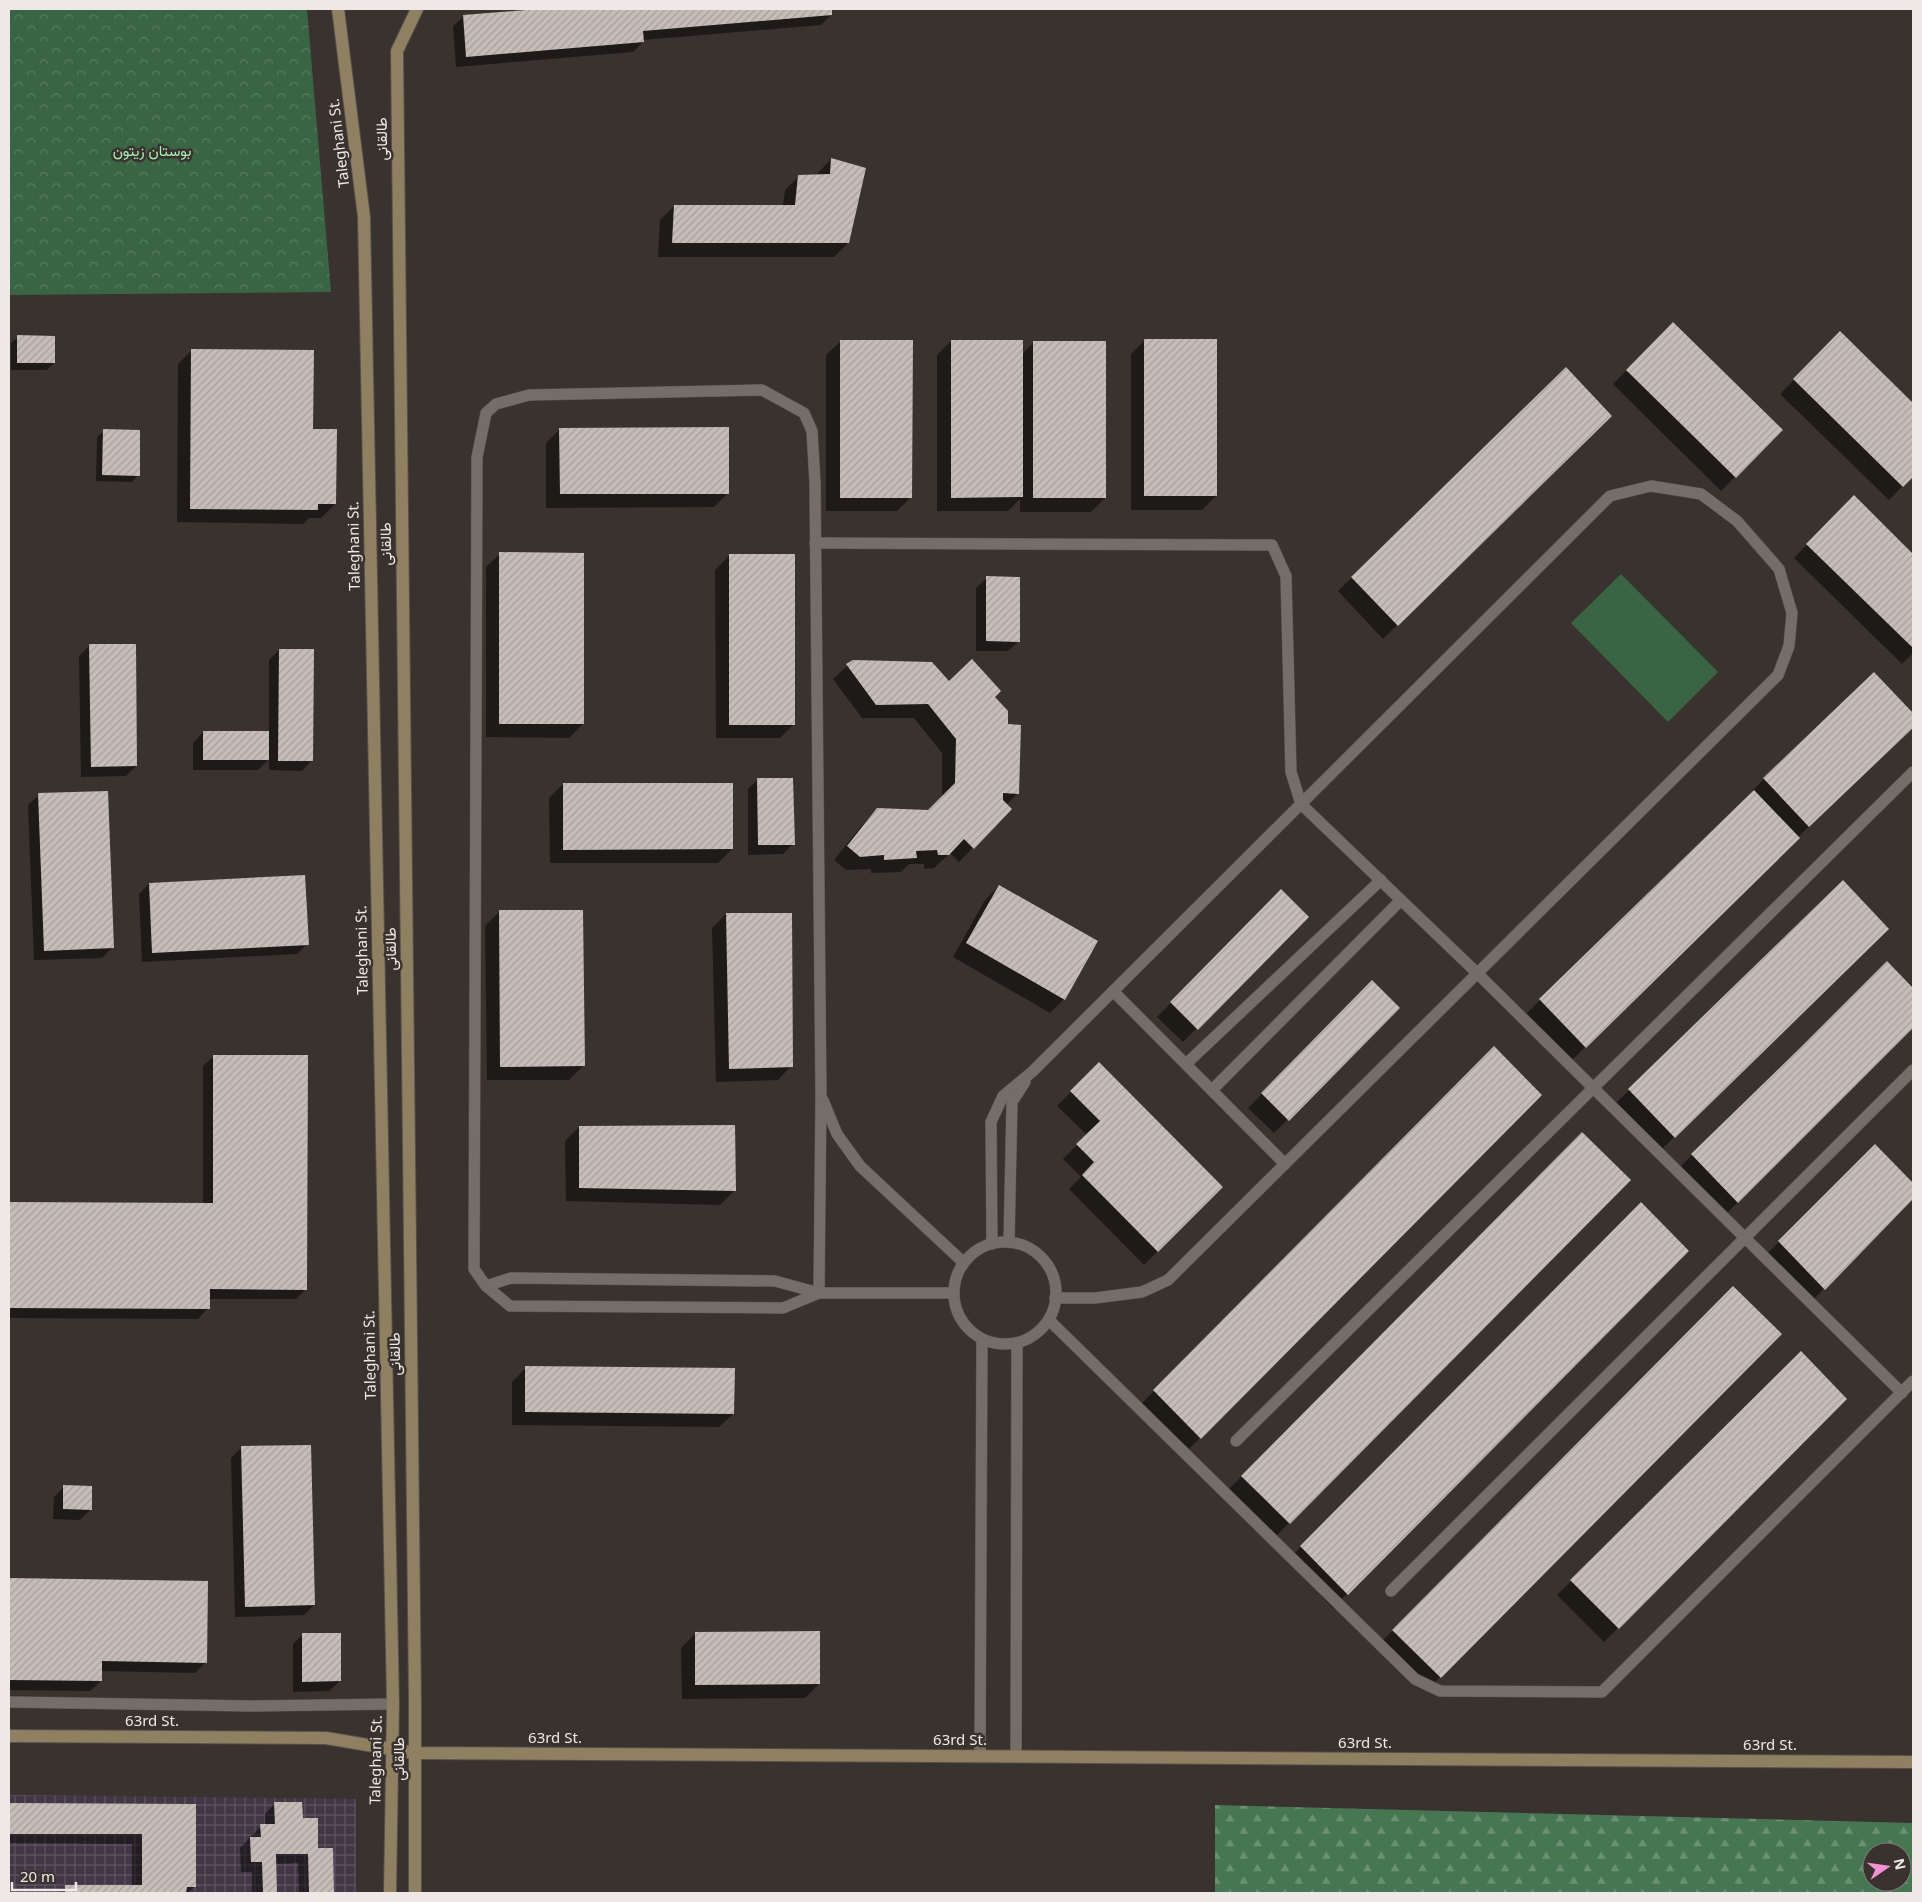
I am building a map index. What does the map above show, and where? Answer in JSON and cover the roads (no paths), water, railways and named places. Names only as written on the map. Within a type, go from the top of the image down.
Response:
[{"type":"street","name":"Taleghani St.","points":[[339,9],[364,217],[393,1704],[390,1893]]},
{"type":"street","name":"طالقانی","points":[[415,1893],[397,51],[417,9]]},
{"type":"street","name":"63rd St.","points":[[9,1736],[326,1738],[415,1753],[1913,1762]]},
{"type":"lane","points":[[762,390],[804,413],[812,431],[821,1096],[819,1293],[783,1308],[510,1306],[486,1286],[474,1269],[477,457],[486,413],[496,404],[529,394],[762,390]]},
{"type":"lane","points":[[992,1244],[991,1122],[1003,1096],[1032,1072],[1610,496],[1651,486],[1702,494],[1737,521],[1779,568],[1792,613],[1789,646],[1778,675],[1168,1280],[1142,1292],[1096,1298],[1055,1298]]},
{"type":"lane","points":[[815,543],[1272,545],[1286,576],[1291,772],[1301,804],[1477,973],[1902,1393]]},
{"type":"lane","points":[[1236,1441],[1913,772]]},
{"type":"lane","points":[[1186,1064],[1380,880]]},
{"type":"lane","points":[[1212,1090],[1401,900]]},
{"type":"lane","points":[[1113,991],[1286,1164]]},
{"type":"lane","points":[[1391,1591],[1913,1070]]},
{"type":"lane","points":[[1009,1242],[1012,1102],[1032,1072]]},
{"type":"lane","points":[[821,1096],[836,1134],[860,1166],[964,1263]]},
{"type":"lane","points":[[1009,1242],[1026,1246],[1040,1256],[1051,1270],[1056,1287],[1055,1304],[1049,1320],[1038,1333],[1017,1343],[991,1343],[976,1336],[964,1324],[957,1310],[954,1294],[956,1277],[964,1263],[976,1251],[992,1244],[1009,1242]]},
{"type":"lane","points":[[486,1286],[511,1278],[775,1281],[819,1293],[954,1294]]},
{"type":"lane","points":[[1049,1320],[1415,1679],[1440,1691],[1602,1692],[1913,1381]]},
{"type":"lane","points":[[980,1756],[982,1339]]},
{"type":"lane","points":[[1016,1757],[1017,1343]]},
{"type":"lane","points":[[9,1702],[252,1706],[393,1704]]},
{"type":"park label","name":"بوستان زیتون","points":[[152,151]]}]
